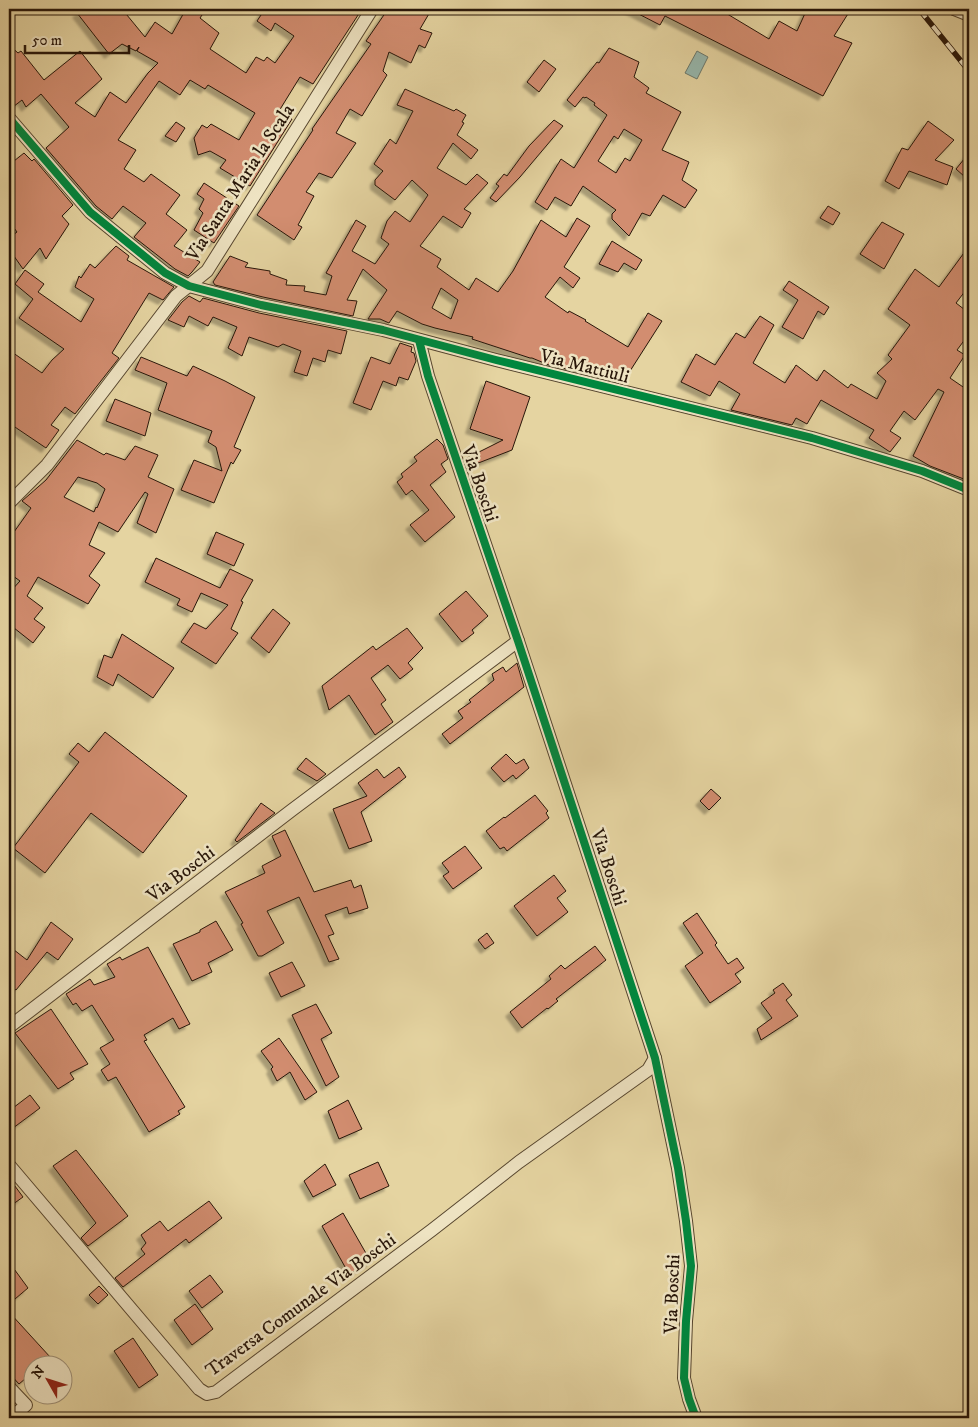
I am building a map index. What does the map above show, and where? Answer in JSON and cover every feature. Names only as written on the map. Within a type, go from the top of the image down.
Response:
[{"type":"street","name":"Via Santa Maria la Scala","points":[[9,503],[47,465],[176,296],[207,271],[372,9]]},
{"type":"street","points":[[954,9],[969,15]]},
{"type":"street","name":"Via Mattiuli","points":[[9,118],[90,212],[165,273],[190,286],[261,305],[382,330],[812,438],[922,471],[969,490]]},
{"type":"street","name":"Via Boschi","points":[[418,340],[428,376],[518,641],[655,1058],[678,1168],[686,1221],[691,1266],[686,1320],[684,1378],[696,1418]]},
{"type":"street","name":"Via Boschi","points":[[9,1027],[292,810],[518,641]]},
{"type":"street","name":"Traversa Comunale Via Boschi","points":[[9,1165],[199,1389],[206,1394],[216,1392],[424,1236],[519,1162],[648,1070],[655,1058]]},
{"type":"street","points":[[9,1387],[26,1405],[11,1418]]},
{"type":"water","points":[[697,51],[708,57],[697,79],[685,73]]},
{"type":"building","points":[[83,9],[122,9],[145,37],[155,22],[172,34],[186,9],[206,9],[200,18],[219,33],[210,49],[246,73],[256,57],[264,61],[267,57],[275,63],[294,36],[275,23],[271,31],[257,21],[265,9],[362,9],[313,84],[300,77],[279,111],[292,119],[250,186],[220,168],[226,160],[210,151],[198,155],[194,138],[202,125],[207,128],[211,124],[239,140],[255,113],[208,85],[205,89],[190,80],[180,95],[159,81],[118,140],[136,150],[124,169],[144,182],[151,174],[180,195],[166,214],[187,230],[174,246],[200,262],[188,276],[175,269],[134,237],[146,223],[123,206],[112,219],[96,206],[46,148],[69,127],[41,94],[26,107],[22,100],[9,110],[9,45],[18,53],[21,51],[44,80],[80,51],[102,79],[75,103],[95,117],[110,92],[126,103],[148,73],[158,63],[137,51],[139,47],[136,51],[122,44],[109,54],[77,13]]},
{"type":"building","points":[[388,9],[424,9],[430,12],[420,29],[432,33],[425,48],[419,45],[411,63],[389,52],[383,71],[387,75],[362,116],[350,109],[336,133],[356,143],[332,178],[319,173],[306,192],[314,196],[298,225],[302,227],[294,240],[257,215],[312,129],[371,44],[366,41]]},
{"type":"building","points":[[629,9],[726,9],[724,12],[769,39],[779,21],[797,31],[807,9],[851,9],[834,36],[852,43],[823,96],[665,16],[660,25]]},
{"type":"building","points":[[609,48],[639,62],[634,77],[649,88],[646,93],[681,112],[662,150],[689,162],[682,180],[697,190],[685,208],[663,195],[650,216],[642,213],[629,236],[612,219],[612,214],[616,210],[583,186],[571,206],[555,197],[547,210],[535,202],[561,159],[574,168],[607,115],[586,97],[583,97],[575,107],[567,100],[597,62],[599,63]],"holes":[[[624,129],[642,140],[630,161],[625,158],[616,173],[598,161],[614,136],[618,139]]]},
{"type":"building","points":[[544,60],[556,69],[539,92],[527,82]]},
{"type":"building","points":[[405,89],[454,111],[456,109],[466,115],[457,135],[478,150],[471,159],[453,143],[437,168],[466,185],[477,174],[488,183],[464,209],[471,213],[462,228],[443,216],[420,246],[441,259],[437,267],[469,290],[476,278],[498,292],[513,271],[541,220],[566,237],[577,218],[590,226],[564,267],[580,278],[573,288],[560,277],[545,297],[568,313],[569,311],[586,320],[628,347],[648,313],[662,321],[623,382],[610,375],[588,374],[549,365],[472,339],[473,337],[422,324],[397,311],[389,323],[380,319],[368,319],[387,290],[363,269],[347,300],[357,301],[353,316],[215,285],[213,282],[230,256],[248,263],[245,267],[270,271],[270,274],[287,280],[286,285],[305,286],[304,291],[326,295],[332,276],[326,273],[356,220],[366,226],[352,251],[375,264],[389,244],[381,238],[387,221],[395,211],[410,222],[428,195],[412,180],[395,200],[375,185],[375,180],[383,171],[374,164],[390,139],[396,144],[413,111],[397,105]],"holes":[[[441,288],[458,300],[451,319],[432,308]]]},
{"type":"building","points":[[554,120],[563,126],[496,202],[490,198],[499,186],[496,184],[504,174],[507,176],[529,146]]},
{"type":"building","points":[[928,121],[954,140],[935,160],[953,167],[947,185],[909,171],[899,189],[885,181],[902,148],[908,150]]},
{"type":"building","points":[[176,122],[185,128],[176,142],[165,136]]},
{"type":"building","points":[[24,153],[32,161],[34,159],[73,205],[62,216],[69,224],[46,259],[40,248],[23,269],[9,249],[9,238],[17,232],[9,221],[9,165]]},
{"type":"building","points":[[969,153],[969,170],[965,177],[956,169]]},
{"type":"building","points":[[204,183],[239,206],[214,243],[194,230],[203,213],[199,209],[204,199],[197,194]]},
{"type":"building","points":[[828,206],[840,213],[833,225],[820,218]]},
{"type":"building","points":[[882,222],[904,234],[884,269],[860,254]]},
{"type":"building","points":[[612,241],[642,260],[636,270],[624,263],[618,272],[599,264]]},
{"type":"building","points":[[116,246],[129,256],[127,260],[174,287],[163,300],[149,293],[112,353],[119,358],[75,414],[65,407],[51,425],[59,430],[46,448],[9,423],[9,350],[42,373],[64,349],[19,318],[33,299],[15,284],[25,270],[44,284],[38,292],[81,322],[94,299],[75,287],[79,276],[81,278],[90,264],[95,268]]},
{"type":"building","points":[[969,246],[969,286],[956,303],[969,313],[969,334],[957,350],[965,355],[950,378],[969,391],[969,481],[930,466],[913,456],[944,392],[938,389],[915,420],[904,411],[890,431],[901,438],[890,452],[869,438],[874,430],[821,400],[807,424],[796,418],[792,425],[731,410],[740,394],[719,381],[710,396],[681,382],[696,354],[715,365],[736,333],[745,338],[760,316],[774,325],[753,363],[785,383],[796,365],[817,381],[824,370],[848,388],[851,384],[877,399],[886,381],[877,373],[892,359],[888,355],[910,325],[888,309],[915,269],[939,287]]},
{"type":"building","points":[[789,281],[829,307],[824,315],[818,311],[803,339],[782,327],[798,300],[783,290]]},
{"type":"building","points":[[189,296],[200,302],[203,298],[259,313],[347,331],[341,354],[328,350],[325,362],[313,358],[307,376],[294,372],[301,351],[283,344],[278,347],[249,337],[242,356],[228,348],[237,327],[213,317],[208,326],[189,316],[184,327],[168,320]]},
{"type":"building","points":[[400,343],[412,347],[411,352],[414,353],[416,361],[408,380],[399,377],[396,386],[383,381],[371,410],[353,403],[371,357],[390,364]]},
{"type":"building","points":[[141,357],[187,376],[193,366],[255,397],[234,447],[241,450],[233,464],[231,462],[214,503],[181,490],[194,460],[222,471],[216,447],[208,442],[212,431],[158,410],[167,383],[135,370]]},
{"type":"building","points":[[486,381],[530,397],[512,450],[468,467],[465,459],[503,440],[470,429]]},
{"type":"building","points":[[115,399],[151,413],[145,436],[106,421]]},
{"type":"building","points":[[437,439],[443,445],[448,459],[441,464],[446,472],[430,485],[455,517],[425,542],[410,525],[429,510],[412,490],[406,495],[397,482],[403,477],[401,474],[417,461],[414,457]]},
{"type":"building","points":[[77,440],[104,455],[106,453],[125,460],[135,446],[158,455],[148,477],[174,489],[156,533],[137,523],[148,494],[145,492],[118,532],[99,522],[89,545],[105,553],[89,576],[100,585],[88,604],[38,577],[27,596],[43,608],[34,619],[45,627],[33,643],[9,624],[9,593],[20,581],[9,573],[9,528],[14,532],[31,508],[22,501],[46,480]],"holes":[[[78,477],[97,483],[105,489],[94,512],[64,497]]]},
{"type":"building","points":[[216,532],[244,544],[234,566],[207,554]]},
{"type":"building","points":[[156,558],[220,588],[230,569],[253,580],[241,601],[243,602],[231,629],[238,633],[216,664],[181,642],[194,623],[206,629],[228,605],[201,593],[192,612],[177,605],[180,599],[145,582]]},
{"type":"building","points":[[466,591],[488,616],[472,630],[474,633],[462,642],[439,614]]},
{"type":"building","points":[[273,609],[290,623],[269,653],[251,638]]},
{"type":"building","points":[[407,628],[423,648],[408,663],[413,669],[400,679],[388,665],[371,678],[386,700],[381,704],[393,722],[375,735],[349,695],[329,710],[322,686],[373,646],[376,650]]},
{"type":"building","points":[[122,634],[174,668],[153,698],[118,674],[113,686],[97,677],[104,655],[112,658]]},
{"type":"building","points":[[517,663],[524,687],[450,744],[442,734],[463,718],[458,711],[471,702],[469,700],[494,680],[492,674],[503,667],[506,672]]},
{"type":"building","points":[[105,732],[187,796],[143,853],[91,813],[45,873],[13,848],[79,762],[69,754],[78,743],[89,752]]},
{"type":"building","points":[[506,754],[516,764],[524,759],[529,768],[516,779],[513,775],[504,782],[491,768]]},
{"type":"building","points":[[306,758],[326,774],[317,781],[297,769]]},
{"type":"building","points":[[399,767],[406,777],[361,812],[372,841],[349,849],[333,809],[367,796],[358,783],[377,769],[384,778]]},
{"type":"building","points":[[711,789],[721,798],[709,810],[700,801]]},
{"type":"building","points":[[535,795],[548,811],[546,813],[549,818],[507,851],[504,847],[500,849],[486,831]]},
{"type":"building","points":[[261,803],[275,813],[237,842],[235,840]]},
{"type":"building","points":[[285,830],[314,892],[351,880],[354,888],[361,885],[368,908],[349,914],[347,907],[325,915],[334,934],[328,936],[339,959],[329,962],[299,897],[267,911],[284,943],[262,956],[258,956],[241,924],[243,923],[225,892],[265,873],[262,866],[281,856],[272,836]]},
{"type":"building","points":[[465,846],[482,868],[453,889],[443,876],[449,872],[442,863]]},
{"type":"building","points":[[554,875],[566,891],[557,898],[568,912],[537,936],[514,906]]},
{"type":"building","points":[[697,913],[717,943],[715,945],[728,964],[737,958],[744,968],[735,974],[741,982],[710,1003],[685,966],[703,953],[683,923]]},
{"type":"building","points":[[216,921],[233,950],[208,963],[212,972],[192,981],[173,944],[200,932],[200,930]]},
{"type":"building","points":[[51,922],[73,939],[58,960],[47,952],[16,990],[10,986],[14,980],[9,976],[9,946],[27,960]]},
{"type":"building","points":[[487,933],[494,943],[485,949],[478,940]]},
{"type":"building","points":[[595,946],[606,960],[556,999],[558,1001],[522,1028],[510,1012],[551,979],[549,976],[561,965],[565,969]]},
{"type":"building","points":[[148,947],[190,1024],[179,1029],[173,1018],[144,1035],[147,1040],[144,1041],[185,1107],[178,1111],[180,1114],[149,1132],[116,1077],[108,1081],[101,1070],[110,1064],[100,1048],[114,1040],[92,1005],[82,1011],[76,1003],[73,1005],[66,994],[90,979],[94,985],[115,977],[107,964],[120,957],[122,960]]},
{"type":"building","points":[[292,962],[305,986],[281,997],[269,973]]},
{"type":"building","points":[[783,983],[792,995],[786,1000],[798,1016],[761,1040],[757,1029],[772,1018],[761,1003],[775,993],[773,990]]},
{"type":"building","points":[[316,1004],[332,1033],[321,1039],[339,1077],[326,1086],[292,1015]]},
{"type":"building","points":[[51,1009],[88,1064],[70,1073],[74,1079],[58,1089],[15,1033]]},
{"type":"building","points":[[279,1038],[317,1092],[305,1100],[290,1072],[277,1081],[271,1069],[273,1067],[261,1051]]},
{"type":"building","points":[[30,1095],[40,1108],[9,1131],[9,1111]]},
{"type":"building","points":[[348,1100],[362,1129],[339,1139],[328,1111]]},
{"type":"building","points":[[76,1150],[128,1216],[88,1246],[81,1238],[96,1223],[53,1166]]},
{"type":"building","points":[[378,1162],[389,1186],[360,1199],[349,1175]]},
{"type":"building","points":[[325,1164],[336,1185],[313,1197],[304,1181]]},
{"type":"building","points":[[9,1178],[23,1197],[9,1207]]},
{"type":"building","points":[[209,1201],[222,1218],[189,1243],[186,1239],[123,1287],[115,1278],[145,1254],[141,1249],[146,1243],[141,1235],[160,1221],[168,1231]]},
{"type":"building","points":[[343,1213],[371,1262],[349,1274],[322,1226]]},
{"type":"building","points":[[9,1262],[28,1288],[9,1304]]},
{"type":"building","points":[[210,1275],[223,1292],[202,1308],[189,1291]]},
{"type":"building","points":[[99,1286],[108,1295],[98,1304],[89,1295]]},
{"type":"building","points":[[195,1304],[213,1329],[192,1345],[174,1320]]},
{"type":"building","points":[[9,1312],[47,1354],[22,1354],[22,1381],[19,1384],[9,1373]]},
{"type":"building","points":[[133,1338],[158,1375],[139,1388],[114,1351]]},
{"type":"railway","points":[[919,9],[969,71]]},
{"type":"cycle path","points":[[9,118],[90,212],[165,273],[189,286],[261,305],[383,330],[496,360],[812,438],[922,471],[969,490]]},
{"type":"cycle path","points":[[419,340],[428,376],[518,641],[655,1058],[678,1168],[686,1221],[691,1266],[686,1321],[684,1378],[696,1418]]}]
